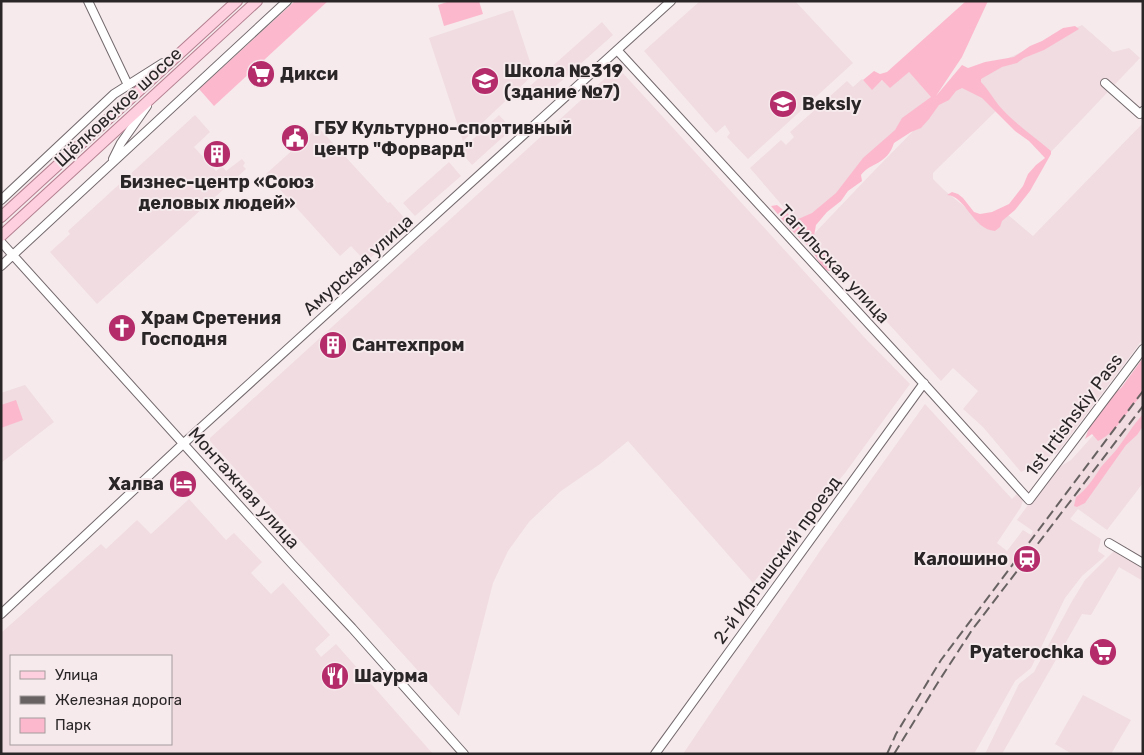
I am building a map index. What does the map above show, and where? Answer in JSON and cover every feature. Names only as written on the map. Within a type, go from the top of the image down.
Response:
[{"type":"main road","name":"Щёлковское шоссе","points":[[1,217],[236,1]]},
{"type":"main road","name":"Щёлковское шоссе","points":[[1,236],[257,1]]},
{"type":"street","points":[[88,1],[128,85]]},
{"type":"street","points":[[1,266],[14,256],[111,163],[287,1]]},
{"type":"street","name":"Амурская улица","points":[[1,614],[184,443],[671,1]]},
{"type":"street","points":[[1,200],[114,94],[185,48]]},
{"type":"street","name":"Тагильская улица","points":[[617,50],[924,383],[1029,500]]},
{"type":"street","points":[[1105,83],[1140,114],[1143,111]]},
{"type":"street","points":[[111,163],[121,143],[154,97]]},
{"type":"street","name":"Монтажная улица","points":[[1,242],[464,754]]},
{"type":"street","name":"1st Irtishskiy Pass","points":[[1029,500],[1143,349]]},
{"type":"street","name":"2-й Иртышский проезд","points":[[655,754],[924,383]]},
{"type":"street","points":[[1109,543],[1143,563]]},
{"type":"shaded area","points":[[700,1],[795,1],[853,63],[748,159],[727,137],[730,133],[725,125],[716,133],[644,51]]},
{"type":"shaded area","name":"Школа №319 (здание №7)","points":[[513,10],[534,74],[463,141],[429,38]]},
{"type":"shaded area","points":[[602,22],[613,35],[541,99],[530,86]]},
{"type":"shaded area","points":[[1082,25],[1113,52],[1129,48],[1140,58],[1048,155],[999,108],[933,173],[933,179],[944,190],[987,225],[1001,209],[1033,236],[1143,123],[1143,339],[1057,453],[1021,472],[983,427],[963,409],[978,391],[953,368],[941,381],[810,238],[966,77]]},
{"type":"shaded area","points":[[620,70],[865,338],[910,384],[845,473],[753,583],[628,441],[600,464],[561,491],[529,522],[508,551],[493,583],[459,716],[210,441],[210,438],[613,71]]},
{"type":"shaded area","points":[[909,72],[933,99],[804,231],[750,168],[781,140],[786,145],[794,137],[790,132],[847,81],[853,87],[862,79],[872,89],[883,80]]},
{"type":"shaded area","points":[[195,115],[210,132],[194,147],[216,171],[222,166],[226,171],[242,159],[245,163],[243,166],[246,169],[97,304],[50,252],[70,234],[68,231]]},
{"type":"shaded area","points":[[499,115],[512,129],[472,165],[460,151]]},
{"type":"shaded area","points":[[318,127],[409,223],[366,262],[351,246],[340,256],[266,174]]},
{"type":"shaded area","points":[[449,162],[461,176],[415,216],[403,203]]},
{"type":"shaded area","points":[[1143,361],[1143,483],[1107,530],[1078,509],[1070,519],[1101,539],[1098,551],[1105,556],[1082,576],[1065,598],[1031,668],[1015,681],[974,754],[683,754],[822,548],[925,404],[1012,499],[1018,493],[1023,500],[1021,507],[997,543],[1007,551],[1023,530],[1031,535],[1033,531],[1017,520],[1053,471],[1071,460],[1099,429]]},
{"type":"shaded area","points":[[25,385],[54,422],[1,463],[1,393]]},
{"type":"shaded area","points":[[189,499],[226,540],[234,533],[262,562],[251,573],[271,594],[283,583],[330,635],[315,649],[321,657],[336,644],[433,754],[1,754],[1,633],[101,544],[106,549],[137,520],[151,534]]},
{"type":"shaded area","points":[[1114,551],[1143,568],[1143,581],[1119,567],[1091,615],[1082,614],[1002,754],[985,754],[1019,684],[1034,672],[1085,580]]},
{"type":"shaded area","points":[[1083,695],[1131,720],[1111,754],[1072,754],[1055,744]]},
{"type":"green space","points":[[295,1],[328,1],[214,106],[199,89]]},
{"type":"green space","points":[[450,1],[479,1],[483,14],[444,26],[438,5]]},
{"type":"green space","points":[[966,1],[988,1],[962,57],[936,96],[962,65],[968,68],[985,62],[1014,57],[1063,28],[1075,26],[1079,29],[1044,50],[1017,63],[1002,67],[981,79],[981,82],[1003,110],[1051,151],[1051,154],[1030,191],[1015,210],[1002,221],[1000,227],[995,231],[980,225],[959,201],[947,195],[952,192],[958,194],[974,212],[980,214],[992,212],[1009,204],[1023,186],[1028,174],[1045,158],[982,98],[962,88],[956,91],[949,100],[939,105],[921,128],[894,143],[887,155],[865,171],[861,175],[862,181],[848,191],[841,201],[827,212],[816,225],[814,236],[816,241],[823,252],[836,264],[833,270],[828,271],[823,268],[810,248],[790,229],[771,206],[777,205],[796,220],[812,213],[836,193],[863,158],[895,130],[902,118],[931,97],[909,72],[890,88],[882,80],[872,90],[863,80],[874,71],[880,74],[887,72]]},
{"type":"green space","points":[[1143,358],[1143,394],[1117,426],[1105,437],[1098,441],[1092,434],[1085,439],[1090,425],[1109,397],[1121,388]]},
{"type":"green space","points":[[16,400],[23,420],[1,428],[1,405]]},
{"type":"green space","points":[[1143,414],[1143,426],[1137,435],[1126,445],[1085,503],[1077,507],[1074,506],[1076,497],[1090,483]]},
{"type":"railway","points":[[887,754],[896,734],[941,660],[1143,391]]},
{"type":"railway","points":[[894,754],[972,630],[1143,406]]},
{"type":"place","name":"Дикси","points":[[261,74]]},
{"type":"place","name":"Школа №319 (здание №7)","points":[[485,81]]},
{"type":"place","name":"Beksly","points":[[783,104]]},
{"type":"place","name":"ГБУ Культурно-спортивный центр \"Форвард\"","points":[[295,138]]},
{"type":"place","name":"Бизнес-центр «Союз деловых людей»","points":[[217,154]]},
{"type":"place","name":"Храм Сретения Господня","points":[[122,328]]},
{"type":"place","name":"Сантехпром","points":[[333,345]]},
{"type":"place","name":"Халва","points":[[183,484]]},
{"type":"place","name":"Калошино","points":[[1027,559]]},
{"type":"place","name":"Pyaterochka","points":[[1103,652]]},
{"type":"place","name":"Шаурма","points":[[335,676]]}]
